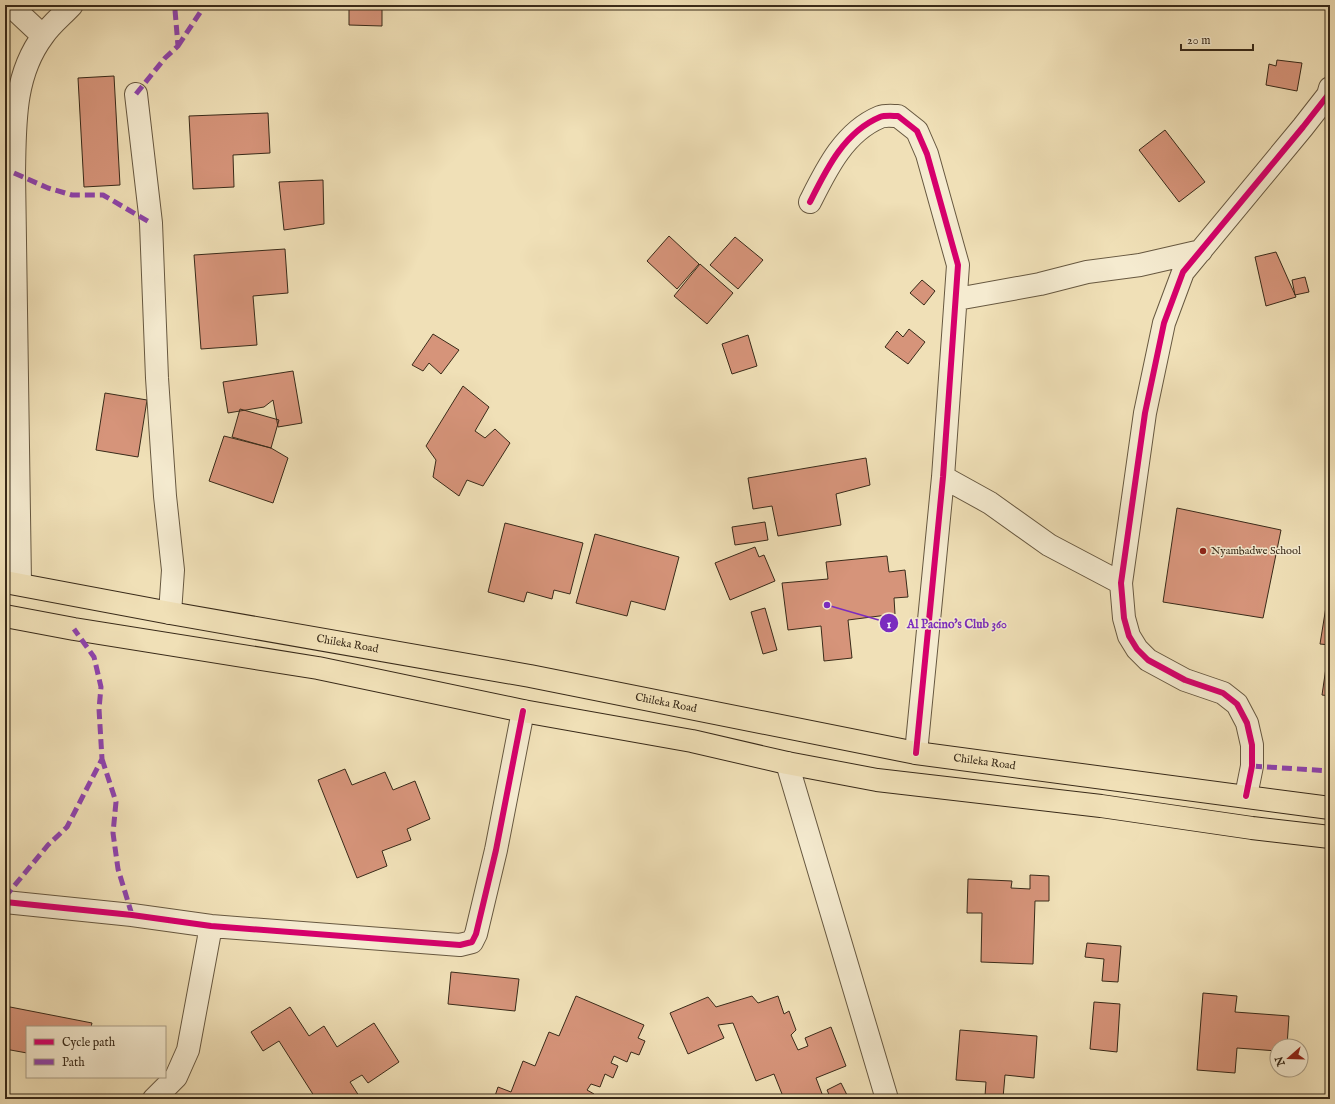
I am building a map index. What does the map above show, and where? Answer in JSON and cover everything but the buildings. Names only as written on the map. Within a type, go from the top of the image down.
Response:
[{"type":"highway","name":"Chileka Road","points":[[12,583],[170,613],[530,676],[916,753],[1330,808]]},
{"type":"highway","points":[[5,616],[318,668],[523,711],[692,741],[787,763],[877,780],[1101,806],[1252,828],[1330,837]]},
{"type":"street","points":[[10,5],[42,36]]},
{"type":"street","points":[[12,583],[15,115],[23,72],[42,36],[72,5]]},
{"type":"street","points":[[1246,796],[1252,766],[1252,745],[1247,723],[1237,704],[1223,693],[1185,680],[1148,660],[1137,649],[1129,636],[1124,618],[1122,583],[1145,413],[1164,323],[1183,272],[1303,127],[1328,95],[1330,88]]},
{"type":"street","points":[[136,94],[151,223],[157,378],[165,496],[173,570],[170,613]]},
{"type":"street","points":[[810,202],[828,165],[856,131],[881,116],[898,116],[917,131],[927,154],[958,265],[957,299],[943,477],[916,753]]},
{"type":"street","points":[[957,299],[1040,284],[1087,272],[1140,265],[1201,251]]},
{"type":"street","points":[[943,477],[990,503],[1049,545],[1122,583]]},
{"type":"street","points":[[5,902],[132,915],[212,926],[460,945],[472,942],[476,934],[496,850],[523,711]]},
{"type":"street","points":[[787,763],[887,1099]]},
{"type":"street","points":[[154,1099],[176,1076],[188,1050],[212,926]]},
{"type":"marked path","points":[[136,94],[165,58],[178,46],[175,10],[171,5]]},
{"type":"marked path","points":[[178,46],[205,5]]},
{"type":"marked path","points":[[14,173],[48,188],[72,195],[103,195],[151,223]]},
{"type":"marked path","points":[[5,897],[48,845],[67,827],[102,759],[99,709],[101,687],[94,657],[74,629]]},
{"type":"marked path","points":[[102,759],[116,802],[113,833],[118,869],[132,915]]},
{"type":"marked path","points":[[1252,766],[1330,771]]},
{"type":"cycle path","points":[[1246,796],[1252,766],[1252,745],[1247,723],[1237,704],[1223,693],[1185,680],[1148,660],[1137,649],[1129,636],[1124,618],[1121,583],[1145,413],[1164,323],[1183,272],[1303,127],[1328,95],[1330,88]]},
{"type":"cycle path","points":[[810,202],[830,165],[846,142],[856,132],[880,117],[898,116],[917,131],[927,154],[958,265],[943,477],[916,753]]},
{"type":"cycle path","points":[[5,902],[132,915],[211,926],[460,945],[472,942],[476,934],[496,850],[523,711]]},
{"type":"place","name":"Nyambadwe School","points":[[1203,551]]},
{"type":"place","name":"Al Pacino's Club 360","points":[[827,605]]}]
